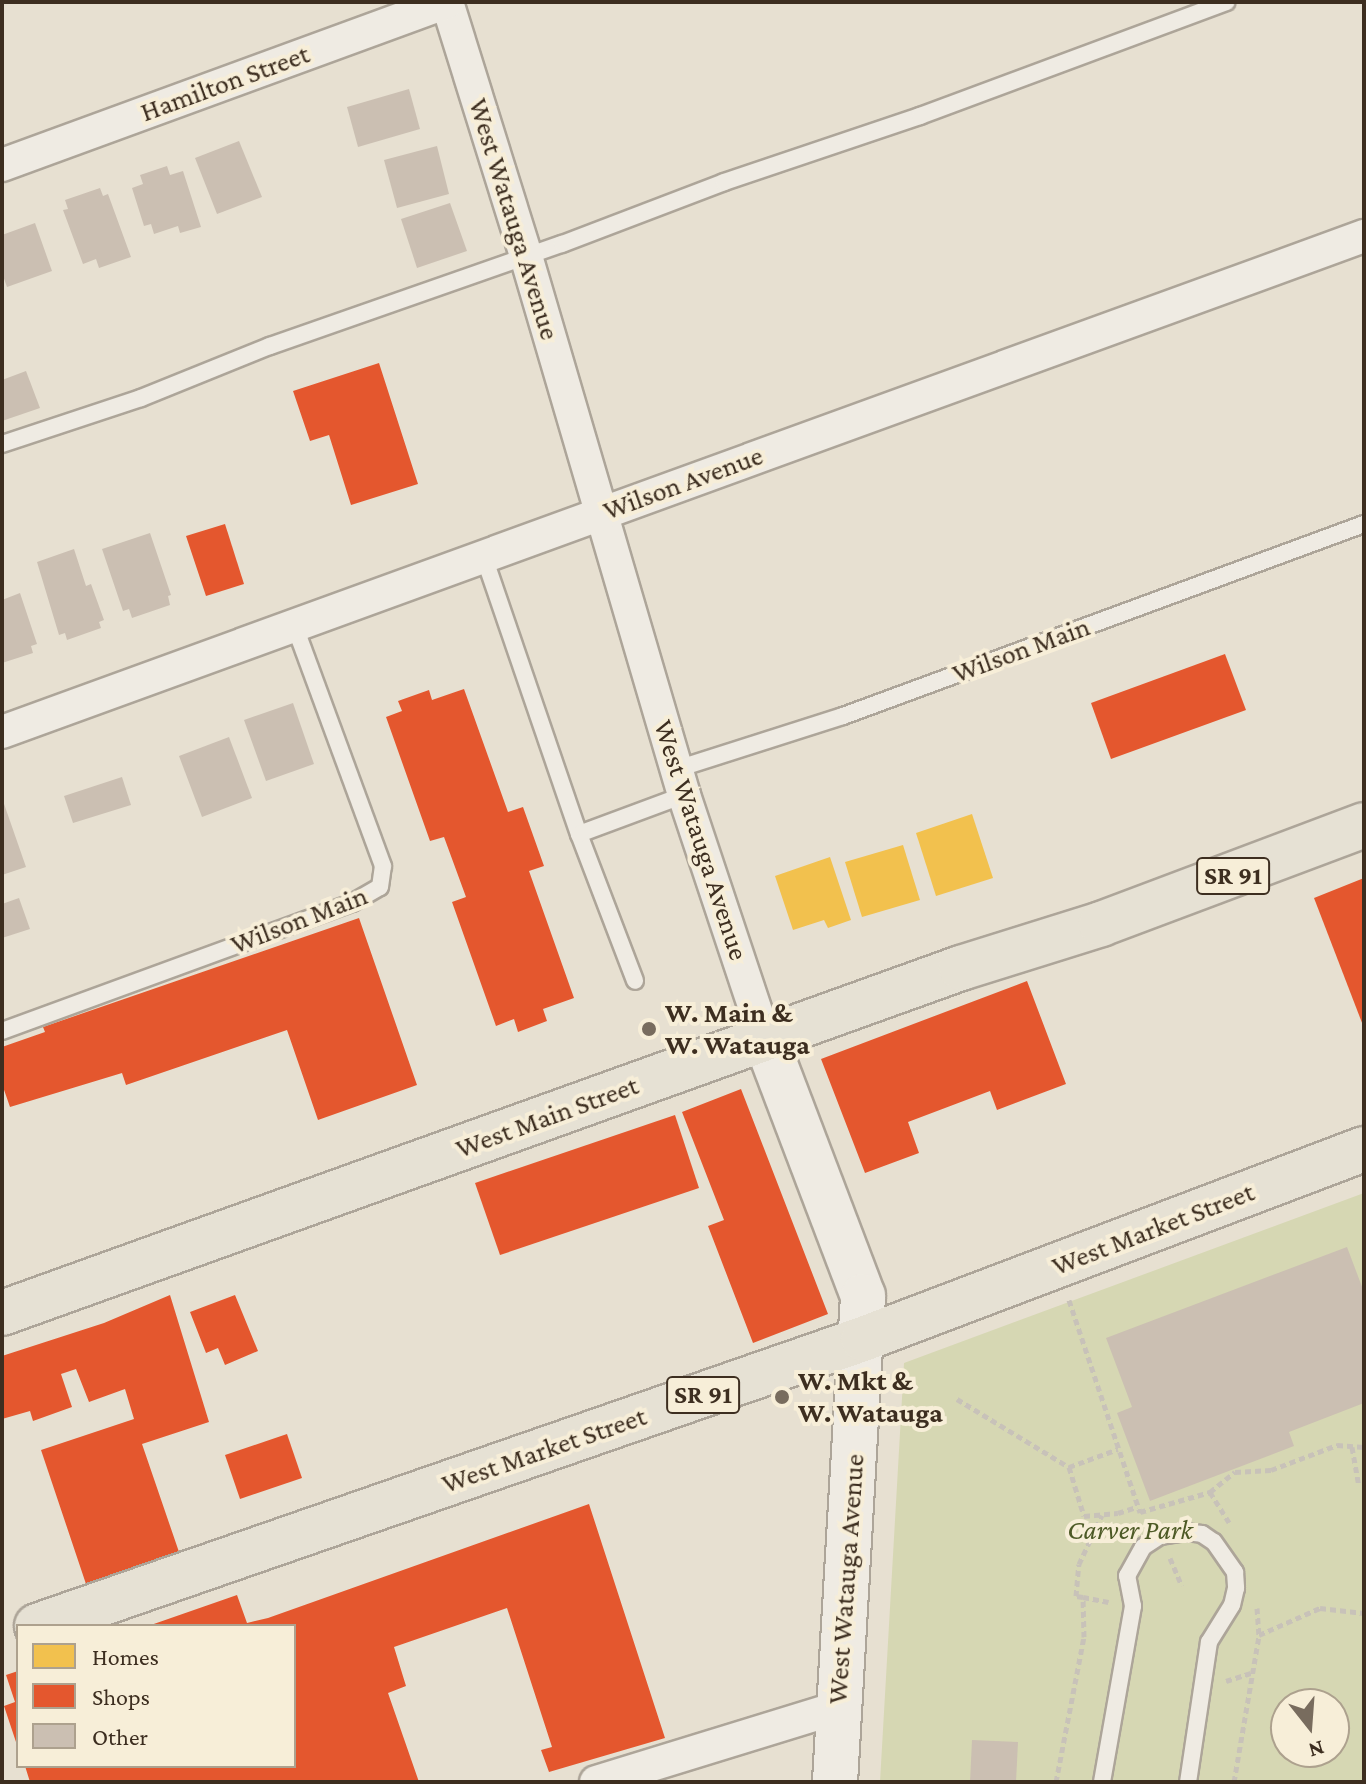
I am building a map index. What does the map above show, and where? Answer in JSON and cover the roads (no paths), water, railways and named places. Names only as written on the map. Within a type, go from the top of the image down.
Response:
[{"type":"main road","name":"West Main Street","points":[[2,1313],[765,1038],[1101,924],[1364,825]]},
{"type":"main road","name":"West Watauga Avenue","points":[[765,1038],[863,1296],[863,1339],[837,1708],[835,1782]]},
{"type":"main road","name":"West Market Street","points":[[43,1624],[863,1339],[1364,1149]]},
{"type":"street","name":"West Watauga Avenue","points":[[447,2],[526,256],[680,782],[765,1038]]},
{"type":"street","name":"Hamilton Street","points":[[2,165],[447,2]]},
{"type":"street","name":"Wilson Avenue","points":[[2,732],[1364,236]]},
{"type":"street","points":[[596,1782],[837,1708]]},
{"type":"lane","points":[[2,444],[141,398],[270,346],[724,182],[920,116],[1226,2]]},
{"type":"lane","name":"Wilson Main","points":[[579,834],[680,782],[843,716],[1364,524]]},
{"type":"lane","points":[[484,557],[579,834],[635,981]]},
{"type":"lane","name":"Wilson Main","points":[[2,1031],[352,903],[380,887],[383,866],[295,627]]},
{"type":"lane","points":[[1102,1782],[1133,1606],[1127,1576],[1143,1547],[1160,1536],[1184,1532],[1202,1534],[1214,1542],[1235,1572],[1236,1588],[1232,1605],[1209,1642],[1188,1782]]},
{"type":"place","name":"W. Main & W. Watauga","points":[[649,1029]]},
{"type":"place","name":"W. Mkt & W. Watauga","points":[[782,1397]]},
{"type":"park label","name":"Carver Park","points":[[1130,1530]]}]
